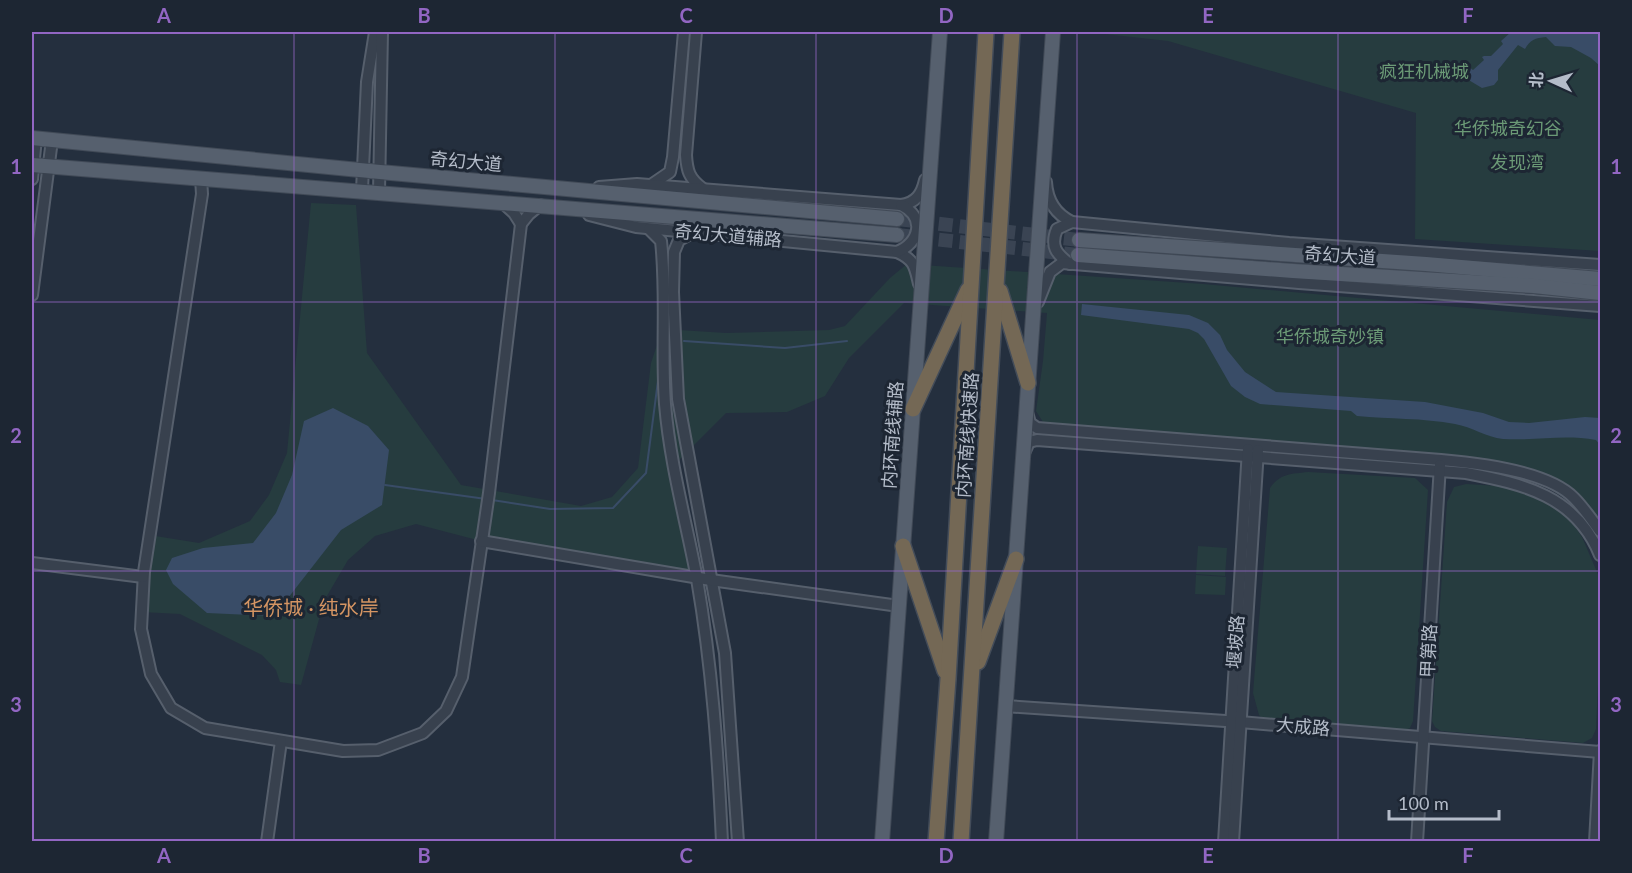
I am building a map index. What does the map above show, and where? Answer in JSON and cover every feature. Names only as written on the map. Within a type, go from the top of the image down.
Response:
[{"type":"highway","name":"内环南线快速路","points":[[936,842],[948,679],[986,32]]},
{"type":"highway","name":"内环南线快速路","points":[[961,842],[1012,32]]},
{"type":"highway","points":[[913,409],[972,282]]},
{"type":"highway","points":[[997,282],[1028,383]]},
{"type":"highway","points":[[903,546],[948,679]]},
{"type":"highway","points":[[972,679],[1016,559]]},
{"type":"main road","name":"内环南线辅路","points":[[882,842],[940,32]]},
{"type":"main road","points":[[996,842],[1053,32]]},
{"type":"main road","name":"奇幻大道","points":[[34,138],[897,219]]},
{"type":"main road","name":"奇幻大道","points":[[32,170],[50,166],[897,235]]},
{"type":"main road","name":"奇幻大道","points":[[1079,240],[1439,265],[1600,279]]},
{"type":"main road","name":"奇幻大道","points":[[1074,259],[1442,280],[1600,293]]},
{"type":"street","points":[[362,190],[367,82],[375,32]]},
{"type":"street","points":[[379,192],[382,32]]},
{"type":"street","points":[[651,185],[670,172],[684,32]]},
{"type":"street","points":[[696,32],[686,155],[687,170],[691,179],[702,188]]},
{"type":"street","points":[[32,170],[34,138]]},
{"type":"street","points":[[32,295],[52,140]]},
{"type":"street","points":[[1045,147],[1047,190],[1053,208],[1072,222],[1317,245],[1600,265]]},
{"type":"street","points":[[901,205],[916,200],[922,192],[931,151]]},
{"type":"street","points":[[201,178],[202,194],[143,577],[141,628],[150,674],[171,708],[205,728],[343,752],[378,750],[423,733],[446,711],[462,677],[489,493],[521,224],[540,205]]},
{"type":"street","points":[[567,189],[637,184],[901,205],[910,209],[916,219],[918,231],[915,239],[907,248],[897,252]]},
{"type":"street","points":[[503,203],[514,213],[521,224]]},
{"type":"street","name":"奇幻大道辅路","points":[[562,208],[649,229],[897,252]]},
{"type":"street","points":[[1072,222],[1057,229],[1054,247],[1059,256],[1314,284],[1600,306]]},
{"type":"street","points":[[649,229],[661,240],[665,404],[672,466],[697,577],[709,655],[719,768],[722,842]]},
{"type":"street","points":[[693,233],[679,240],[674,252],[673,292],[678,399],[725,653],[738,842]]},
{"type":"street","points":[[1290,255],[1317,245]]},
{"type":"street","points":[[897,252],[915,264],[921,296]]},
{"type":"street","points":[[1415,252],[1439,265]]},
{"type":"street","points":[[1032,319],[1050,272],[1062,263],[1074,259]]},
{"type":"street","points":[[1287,271],[1314,284]]},
{"type":"street","points":[[1412,291],[1442,280]]},
{"type":"street","points":[[1026,410],[1030,423],[1037,428],[1254,444],[1440,465],[1519,484],[1566,506],[1594,540],[1600,555]]},
{"type":"street","points":[[1023,456],[1032,440],[1253,456],[1440,465],[1468,462],[1522,472],[1546,481],[1573,496],[1600,531]]},
{"type":"street","name":"堰坡路","points":[[1224,842],[1235,722],[1254,444]]},
{"type":"street","name":"甲第路","points":[[1417,842],[1440,465]]},
{"type":"street","points":[[481,541],[711,580],[898,606]]},
{"type":"street","points":[[32,563],[143,577]]},
{"type":"street","name":"大成路","points":[[1005,706],[1600,752]]},
{"type":"street","name":"堰坡路","points":[[1233,842],[1235,722]]},
{"type":"street","points":[[267,842],[281,741]]},
{"type":"street","points":[[1595,842],[1600,752]]},
{"type":"green space","name":"华侨城奇幻谷","points":[[1087,32],[1600,32],[1600,251],[1415,239],[1416,113],[1168,41]]},
{"type":"green space","name":"华侨城奇妙镇","points":[[311,203],[356,205],[367,353],[461,485],[581,506],[612,497],[638,468],[651,363],[659,339],[679,330],[726,333],[829,330],[845,326],[890,278],[907,264],[1203,284],[1600,320],[1600,531],[1573,496],[1522,472],[1249,443],[1246,439],[1049,426],[1043,422],[1036,411],[1047,313],[904,303],[849,358],[825,396],[787,412],[726,413],[673,466],[697,577],[481,541],[416,524],[375,536],[348,560],[324,601],[301,685],[280,682],[276,670],[262,655],[180,614],[142,612],[149,535],[199,543],[250,521],[269,495],[287,453]]},
{"type":"green space","points":[[1308,472],[1415,478],[1428,490],[1413,721],[1410,728],[1402,732],[1262,718],[1259,715],[1253,693],[1270,488],[1282,477]]},
{"type":"green space","points":[[1466,484],[1499,486],[1517,490],[1563,509],[1582,537],[1600,579],[1596,729],[1592,738],[1583,743],[1441,731],[1432,721],[1447,502],[1454,487]]},
{"type":"green space","points":[[1198,546],[1227,548],[1225,576],[1196,574]]},
{"type":"green space","points":[[1196,575],[1226,577],[1225,595],[1195,594]]},
{"type":"water","points":[[1511,32],[1600,32],[1600,66],[1571,47],[1555,46],[1546,37],[1533,40],[1525,49],[1518,45],[1498,70],[1498,80],[1494,85],[1482,88],[1467,79],[1466,70],[1469,67],[1473,70],[1484,60],[1482,57],[1491,56],[1503,44],[1501,41]]},
{"type":"water","points":[[1082,304],[1189,315],[1208,323],[1220,335],[1227,350],[1245,372],[1276,392],[1425,402],[1483,413],[1509,422],[1529,423],[1585,417],[1600,418],[1600,445],[1596,440],[1584,438],[1503,439],[1461,425],[1443,422],[1357,416],[1351,411],[1260,404],[1245,397],[1231,386],[1204,339],[1198,333],[1189,329],[1081,315]]},
{"type":"water","points":[[333,408],[368,426],[389,450],[382,505],[341,530],[274,616],[207,613],[173,584],[166,570],[172,558],[203,548],[253,543],[276,513],[292,475],[304,421]]},
{"type":"waterway","points":[[684,341],[785,348],[847,341]]},
{"type":"waterway","points":[[492,500],[550,509],[613,508],[646,473],[659,373]]},
{"type":"waterway","points":[[385,485],[486,499]]},
{"type":"tunnel","points":[[897,219],[1079,240]]},
{"type":"tunnel","points":[[897,235],[1078,255]]},
{"type":"district","name":"华侨城 · 纯水岸","points":[[311,608]]},
{"type":"park label","name":"疯狂机械城","points":[[1424,72]]},
{"type":"park label","name":"发现湾","points":[[1517,163]]}]
